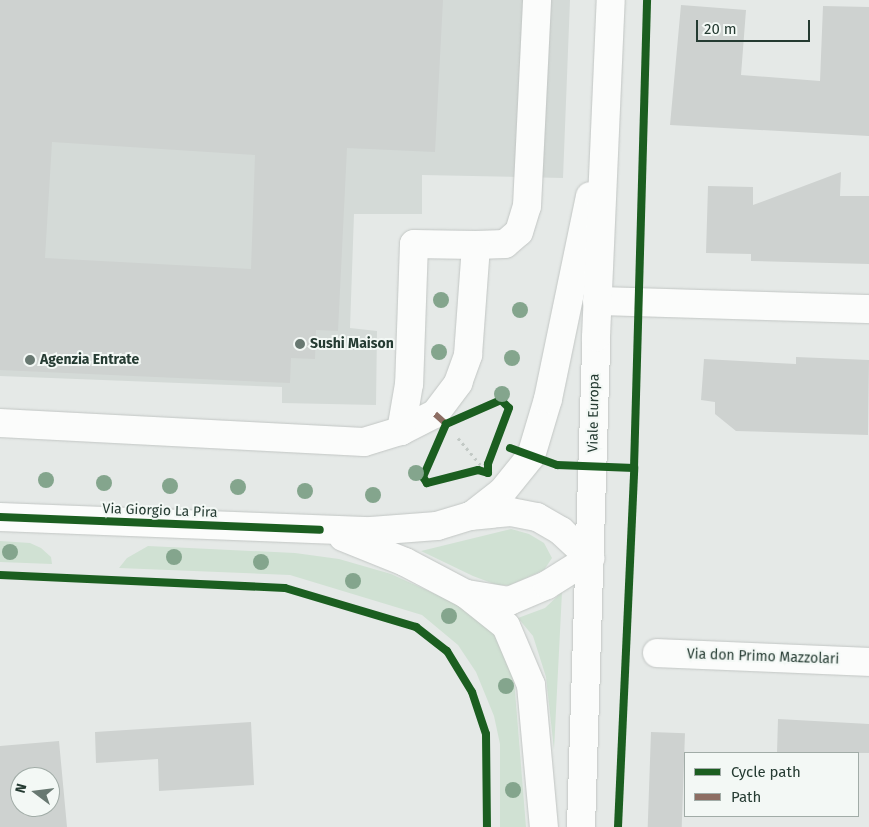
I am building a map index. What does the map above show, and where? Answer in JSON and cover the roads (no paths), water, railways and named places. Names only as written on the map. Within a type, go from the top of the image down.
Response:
[{"type":"street","points":[[401,431],[409,384],[414,244],[504,244],[519,232],[527,206],[537,0]]},
{"type":"street","name":"Viale Europa","points":[[581,827],[598,301],[611,0]]},
{"type":"street","points":[[470,516],[502,492],[531,456],[548,399],[585,214],[604,146]]},
{"type":"street","points":[[0,423],[364,442],[401,431],[435,414],[458,383],[468,355],[476,245]]},
{"type":"street","points":[[598,301],[869,309]]},
{"type":"street","points":[[320,530],[437,526],[470,516],[511,512],[537,517],[561,531],[590,558],[547,585],[509,600],[466,594]]},
{"type":"street","name":"Via Giorgio La Pira","points":[[0,516],[320,530]]},
{"type":"street","points":[[320,530],[370,547],[466,594],[506,626],[531,685],[544,827]]},
{"type":"street","name":"Via don Primo Mazzolari","points":[[656,653],[869,662]]},
{"type":"place","name":"Sushi Maison","points":[[300,344]]},
{"type":"place","name":"Agenzia Entrate","points":[[30,360]]}]
